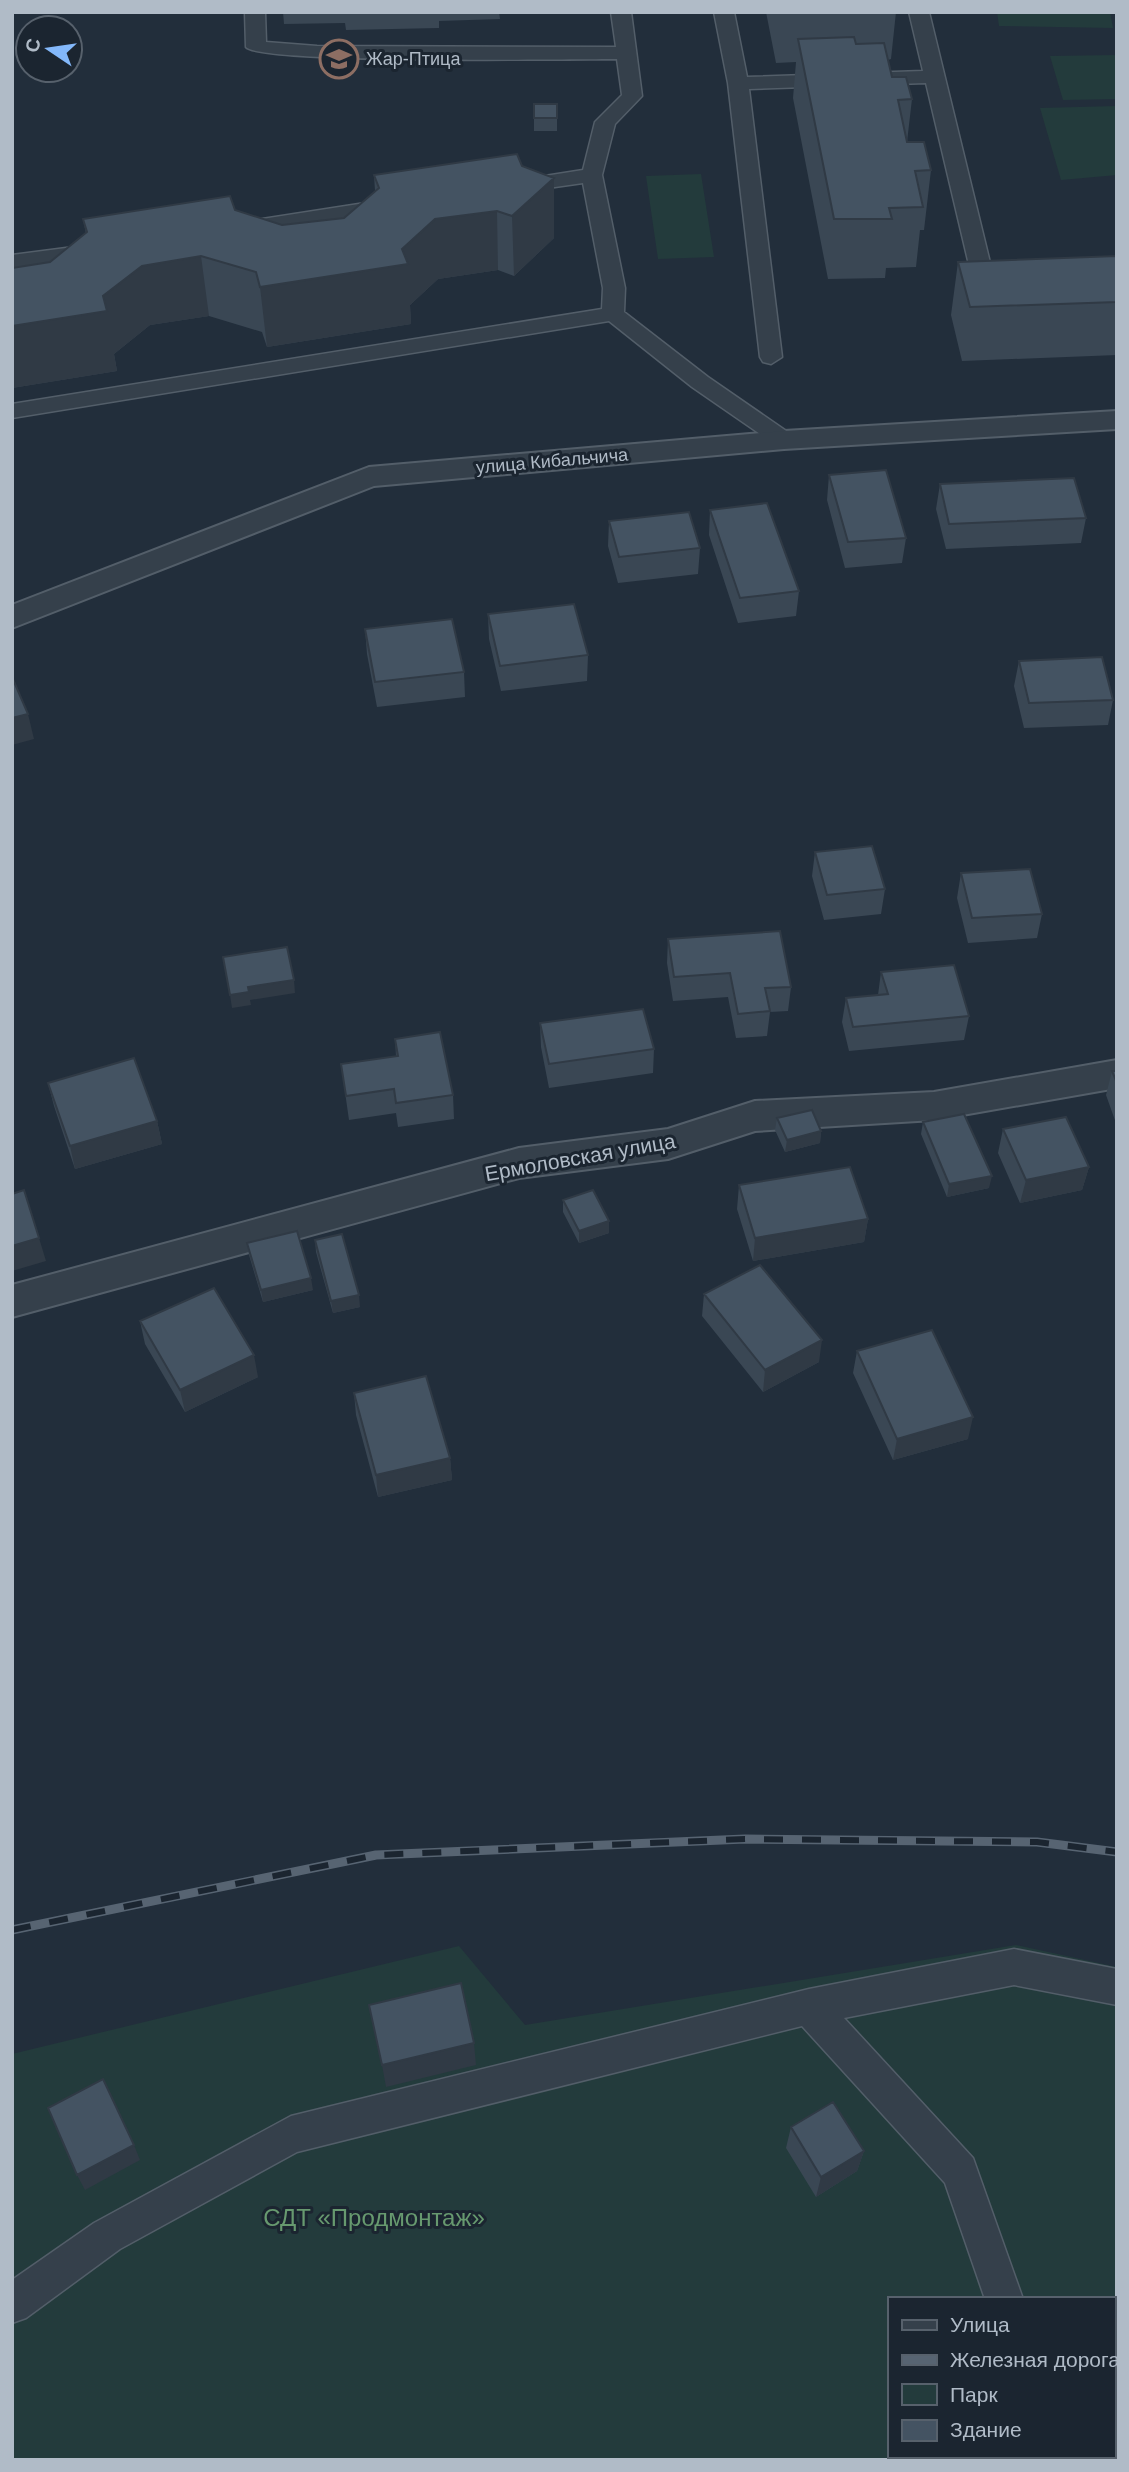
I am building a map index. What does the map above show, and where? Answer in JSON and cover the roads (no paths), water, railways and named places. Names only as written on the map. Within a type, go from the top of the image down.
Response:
[{"type":"street","name":"улица Кибальчича","points":[[12,617],[369,477],[783,440],[1117,420]]},
{"type":"street","name":"Ермоловская улица","points":[[12,1301],[519,1163],[668,1144],[755,1116],[934,1106],[1117,1074]]},
{"type":"lane","points":[[255,12],[256,47],[317,52],[626,53]]},
{"type":"lane","points":[[613,313],[614,288],[592,176],[605,122],[632,96],[621,12]]},
{"type":"lane","points":[[724,12],[737,83],[771,357]]},
{"type":"lane","points":[[919,12],[985,286],[1024,285]]},
{"type":"lane","points":[[737,83],[935,78]]},
{"type":"lane","points":[[487,191],[592,176]]},
{"type":"lane","points":[[221,232],[407,203]]},
{"type":"lane","points":[[12,262],[114,248]]},
{"type":"lane","points":[[12,411],[613,313],[783,440]]},
{"type":"lane","points":[[12,2304],[107,2236],[290,2135],[809,2007],[1014,1967],[1117,1987]]},
{"type":"lane","points":[[809,2007],[960,2171],[1003,2297]]},
{"type":"railway","points":[[12,1930],[376,1855],[745,1839],[1037,1842],[1117,1852]]},
{"type":"place","name":"Жар-Птица","points":[[339,59]]},
{"type":"park label","name":"СДТ «Продмонтаж»","points":[[374,2217]]}]
